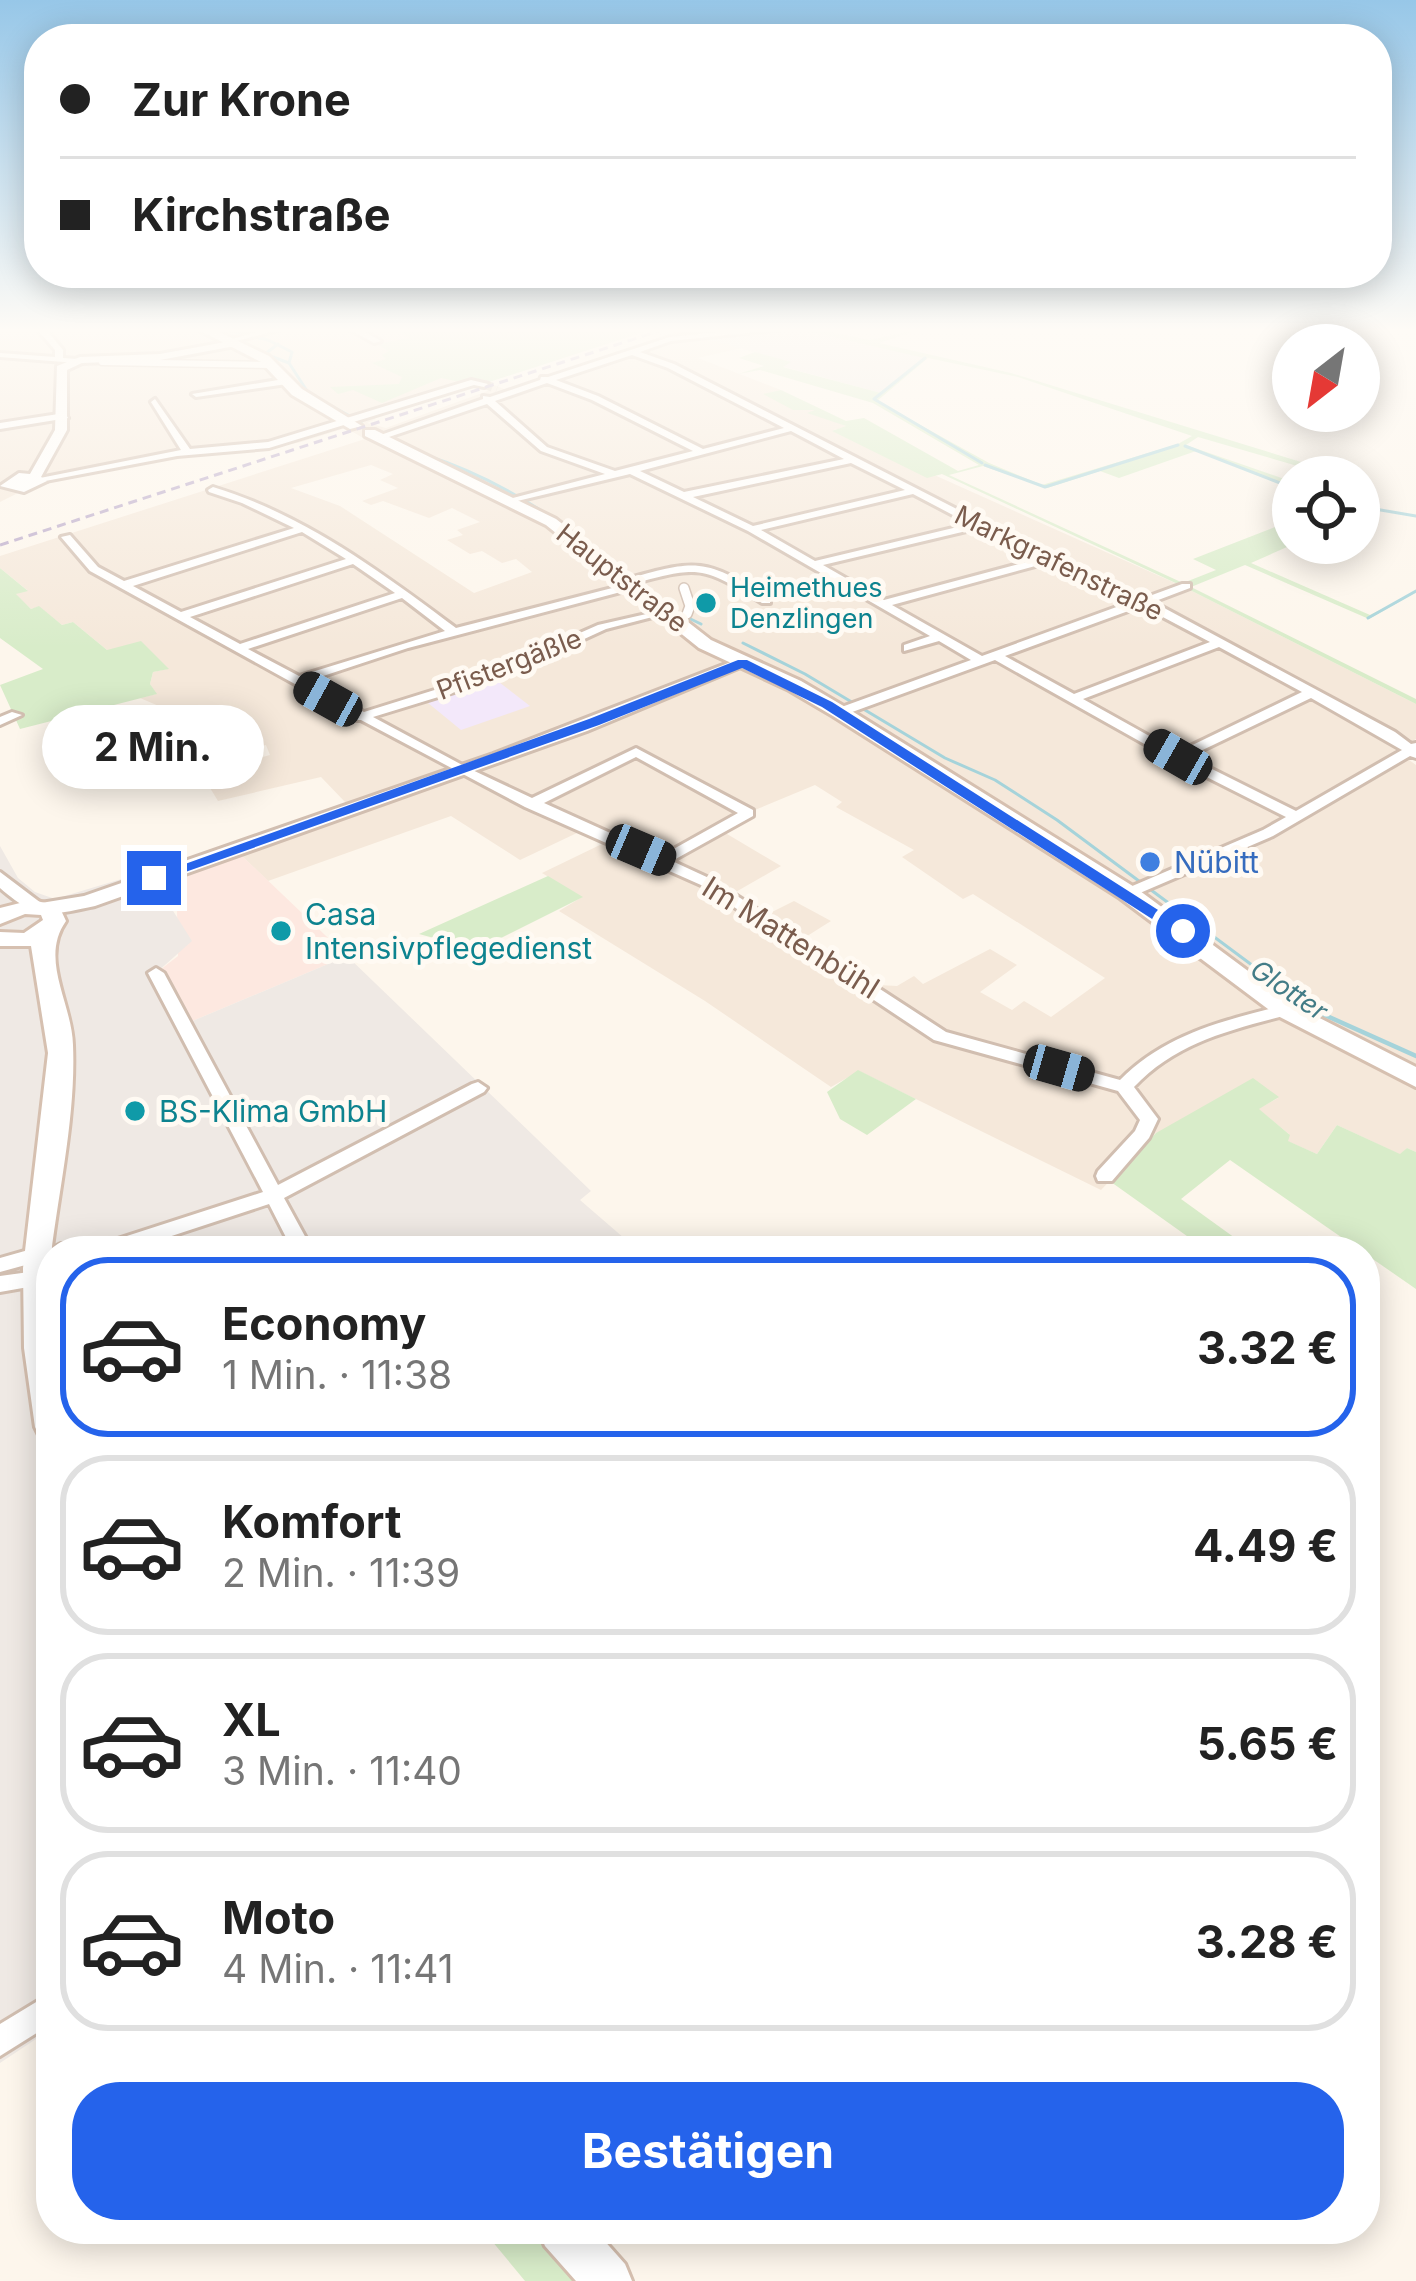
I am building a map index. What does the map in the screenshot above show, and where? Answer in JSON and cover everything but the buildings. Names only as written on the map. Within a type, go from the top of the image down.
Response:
[{"type":"main road","name":"Hauptstraße","points":[[381,434],[520,499],[717,652],[852,707],[1138,888],[1286,1010],[1416,1078]]},
{"type":"main road","points":[[2,932],[44,918],[42,964],[57,1010],[60,1077],[49,1236]]},
{"type":"main road","points":[[2,932],[42,964]]},
{"type":"main road","points":[[575,2244],[608,2281]]},
{"type":"street","points":[[17,482],[58,434]]},
{"type":"street","points":[[176,434],[187,452]]},
{"type":"street","points":[[17,482],[187,452],[330,434]]},
{"type":"street","points":[[527,434],[574,464],[615,475]]},
{"type":"street","points":[[669,434],[704,452]]},
{"type":"street","points":[[520,499],[770,434]]},
{"type":"street","name":"Markgrafenstraße","points":[[806,434],[980,525],[1144,602],[1414,750]]},
{"type":"street","points":[[686,495],[854,460]]},
{"type":"street","points":[[632,470],[752,529],[981,661]]},
{"type":"street","points":[[213,490],[302,530],[354,560],[453,632]]},
{"type":"street","points":[[752,529],[916,491]]},
{"type":"street","points":[[815,564],[980,525]]},
{"type":"street","points":[[123,585],[302,530]]},
{"type":"street","name":"Im Mattenbühl","points":[[66,537],[94,569],[359,717],[530,804],[664,860],[747,906],[940,1036],[1124,1087]]},
{"type":"street","points":[[884,604],[1049,559]]},
{"type":"street","points":[[180,616],[354,560]]},
{"type":"street","points":[[296,682],[693,564],[711,566],[766,601]]},
{"type":"street","points":[[852,707],[1186,586]]},
{"type":"street","points":[[684,588],[690,606],[687,614]]},
{"type":"street","points":[[238,648],[404,594]]},
{"type":"street","name":"Pfistergäßle","points":[[359,717],[493,676],[602,627],[660,612]]},
{"type":"street","points":[[908,647],[940,637]]},
{"type":"street","points":[[1074,698],[1219,643]]},
{"type":"street","points":[[997,656],[1178,757],[1298,817]]},
{"type":"street","points":[[0,880],[44,918],[461,770],[742,663]]},
{"type":"street","points":[[1178,757],[1311,693]]},
{"type":"street","points":[[0,721],[16,715]]},
{"type":"street","points":[[1138,888],[1298,817],[1414,750]]},
{"type":"street","points":[[530,804],[636,752],[748,813],[664,860]]},
{"type":"street","points":[[0,880],[2,932]]},
{"type":"street","points":[[156,973],[295,1236]]},
{"type":"street","points":[[1106,1176],[1143,1134],[1149,1120],[1124,1087],[1168,1049],[1209,1030],[1286,1010]]},
{"type":"street","points":[[150,1236],[273,1196],[478,1088]]},
{"type":"street","points":[[0,1265],[36,1263]]},
{"type":"street","points":[[0,1283],[36,1267]]},
{"type":"street","points":[[0,2041],[36,2017]]},
{"type":"shaded area","points":[[0,434],[325,434],[298,443],[168,456],[36,484],[0,502]]},
{"type":"shaded area","points":[[357,434],[844,434],[1184,587],[1416,704],[1416,739],[1395,750],[1416,765],[1416,1152],[1407,1148],[1401,1155],[1337,1125],[1317,1154],[1287,1141],[1289,1134],[1258,1109],[1278,1098],[1156,1133],[1101,1190],[859,1071],[831,1087],[705,1001],[559,911],[582,897],[542,873],[604,843],[579,832],[520,860],[451,816],[268,881],[240,854],[154,878],[148,871],[346,803],[321,777],[218,801],[201,773],[270,755],[266,745],[234,752],[218,724],[206,726],[140,698],[156,694],[150,684],[153,672],[167,669],[107,650],[73,622],[62,625],[39,607],[31,609],[15,594],[27,590],[0,568],[0,556],[365,439]],"holes":[[[371,465],[393,474],[380,480],[398,488],[362,501],[371,505],[383,501],[429,518],[452,508],[480,522],[457,530],[463,535],[447,540],[470,554],[482,551],[502,563],[516,559],[532,572],[474,593],[340,506],[291,488]],[[815,785],[842,802],[836,807],[914,850],[902,857],[963,899],[973,894],[1105,978],[1051,1017],[1024,1001],[1012,1010],[980,992],[1017,965],[990,949],[923,984],[914,976],[897,986],[878,985],[804,938],[831,921],[794,901],[768,914],[734,893],[781,866],[722,831],[755,810]]]},
{"type":"shaded area","points":[[491,676],[530,706],[461,730],[422,698]]},
{"type":"shaded area","points":[[0,846],[18,878],[35,892],[55,899],[148,871],[192,941],[156,973],[183,1025],[347,956],[591,1191],[580,1200],[622,1236],[36,1236],[36,2039],[0,2063]]},
{"type":"shaded area","points":[[240,854],[347,956],[183,1025],[156,973],[178,956],[177,910],[157,883]]},
{"type":"green space","points":[[839,434],[893,434],[958,471],[979,465],[927,434],[937,434],[1042,485],[1178,444],[1192,436],[1187,434],[1211,434],[1282,456],[1272,459],[1198,437],[1186,445],[1272,475],[1272,481],[1196,451],[1119,478],[1100,471],[1047,488],[983,466],[949,475],[1183,583],[1216,570],[1193,559],[1272,528],[1272,554],[1251,563],[1370,615],[1416,592],[1369,619],[1245,565],[1191,587],[1416,699],[1416,704],[1184,587],[942,474],[927,478]]},
{"type":"green space","points":[[0,568],[28,591],[16,594],[31,609],[39,606],[62,625],[73,622],[107,650],[141,641],[169,669],[153,672],[150,684],[157,694],[20,729],[0,685],[43,669],[0,638]]},
{"type":"green space","points":[[548,876],[583,897],[467,955],[445,941],[419,934]]},
{"type":"green space","points":[[858,1070],[916,1099],[867,1135],[840,1119],[827,1092]]},
{"type":"green space","points":[[1253,1078],[1279,1097],[1259,1109],[1290,1135],[1288,1141],[1317,1154],[1337,1125],[1400,1154],[1407,1148],[1416,1152],[1416,1289],[1380,1264],[1380,1236],[1340,1236],[1230,1160],[1181,1199],[1232,1236],[1187,1236],[1111,1182],[1156,1133]]},
{"type":"green space","points":[[494,2244],[555,2244],[587,2281],[525,2281]]},
{"type":"waterway","points":[[934,434],[982,463]]},
{"type":"waterway","points":[[985,465],[1045,487],[1178,445]]},
{"type":"waterway","points":[[1185,446],[1272,480]]},
{"type":"waterway","name":"Glotter","points":[[425,455],[527,502],[589,543],[678,613],[701,624]]},
{"type":"waterway","points":[[1380,510],[1416,516]]},
{"type":"waterway","points":[[1368,618],[1416,591]]},
{"type":"waterway","name":"Glotter","points":[[743,643],[805,674],[945,758],[995,780],[1057,820],[1266,976]]},
{"type":"waterway","name":"Glotter","points":[[1266,976],[1309,1008],[1416,1056]]},
{"type":"railway","points":[[0,545],[340,434]]},
{"type":"place","name":"Heimethues Denzlingen","points":[[706,603]]},
{"type":"place","name":"Nübitt","points":[[1150,862]]},
{"type":"place","name":"Casa Intensivpflegedienst","points":[[281,931]]},
{"type":"place","name":"BS-Klima GmbH","points":[[135,1111]]},
{"type":"route","points":[[154,878],[594,722],[742,663],[827,704],[1183,931]]}]
